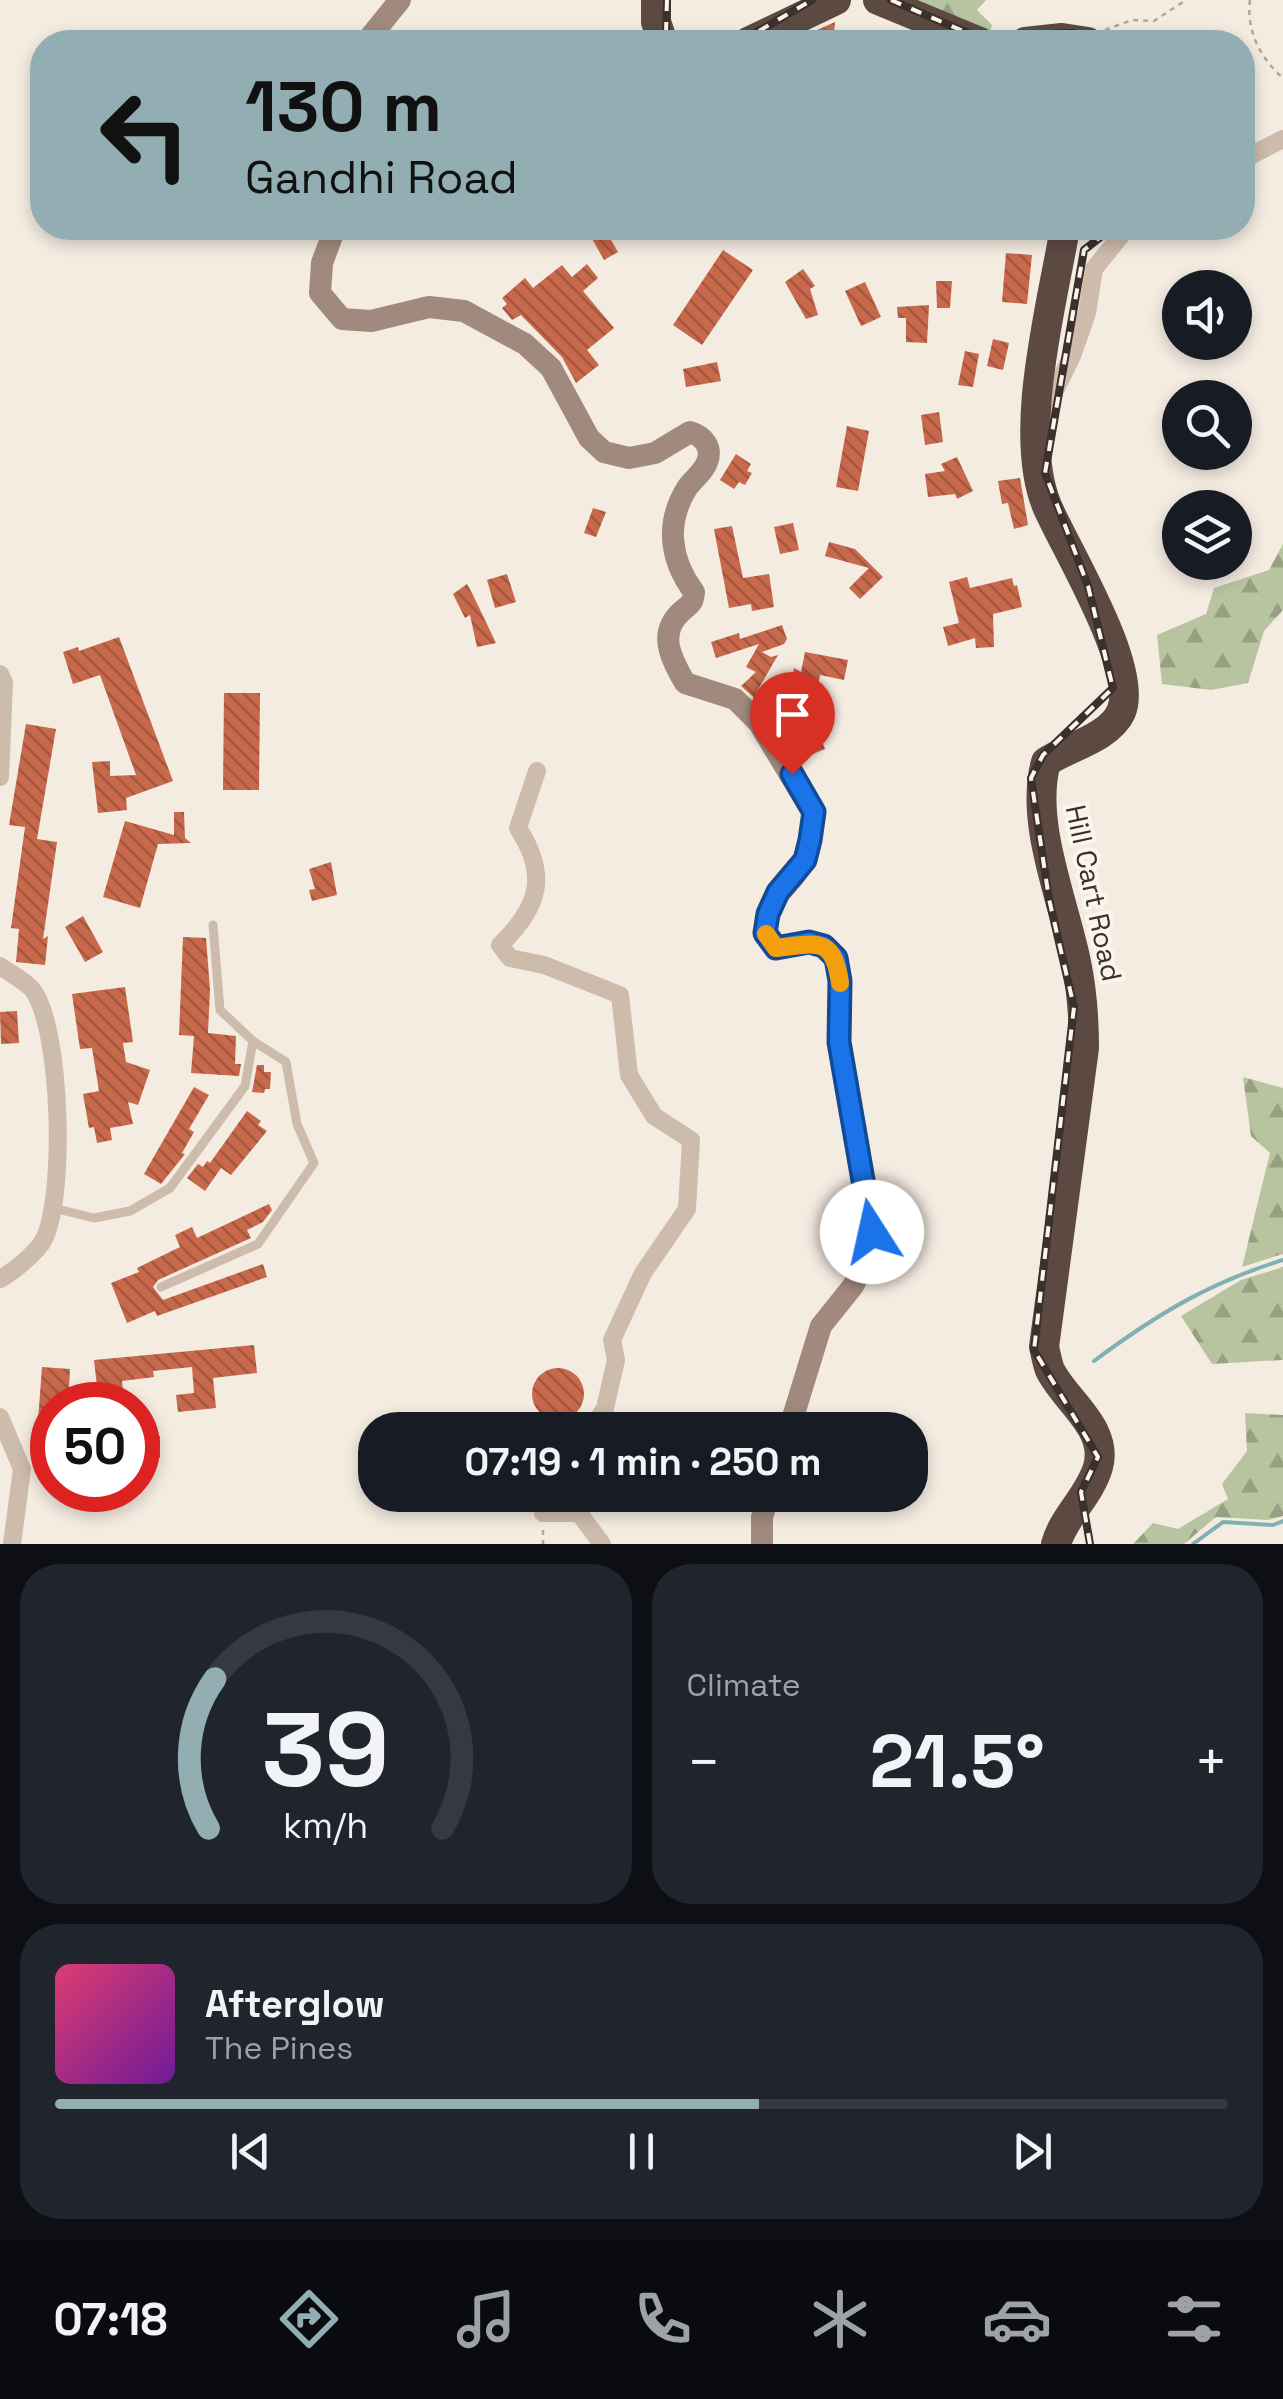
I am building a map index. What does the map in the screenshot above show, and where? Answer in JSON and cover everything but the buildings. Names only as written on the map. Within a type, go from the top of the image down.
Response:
[{"type":"highway","points":[[656,0],[659,30]]},
{"type":"highway","points":[[773,30],[836,0]]},
{"type":"highway","points":[[878,0],[951,30]]},
{"type":"highway","name":"Hill Cart Road","points":[[1056,1544],[1062,1525],[1099,1466],[1099,1448],[1084,1415],[1048,1368],[1044,1347],[1084,1034],[1084,1006],[1045,830],[1040,783],[1046,762],[1105,731],[1121,711],[1124,687],[1088,586],[1038,480],[1034,434],[1063,240]]},
{"type":"main road","points":[[376,30],[400,0]]},
{"type":"main road","points":[[331,240],[322,263],[320,293],[342,319],[372,320],[429,308],[464,310],[525,344],[551,368],[589,438],[604,452],[629,458],[655,453],[690,432],[700,435],[708,446],[707,463],[688,487],[674,515],[672,548],[682,576],[694,592],[693,602],[669,626],[666,642],[685,683],[736,699],[760,723],[814,812],[805,860],[778,892],[765,933],[776,948],[809,942],[824,946],[836,958],[840,981],[839,1042],[872,1232],[866,1261],[853,1286],[822,1326],[795,1412]]},
{"type":"main road","points":[[762,1544],[764,1512]]},
{"type":"street","points":[[1255,153],[1283,139]]},
{"type":"street","points":[[1034,434],[1077,342],[1087,313],[1094,269],[1117,240]]},
{"type":"street","points":[[0,674],[4,682],[0,777]]},
{"type":"street","points":[[536,771],[518,828],[539,869],[534,897],[520,925],[500,945],[510,958],[544,965],[620,995],[628,1075],[654,1116],[691,1140],[687,1209],[643,1273],[612,1340],[616,1360],[602,1412]]},
{"type":"street","points":[[0,966],[34,990],[51,1040],[58,1096],[53,1208],[42,1243],[0,1279]]},
{"type":"street","points":[[0,1418],[22,1468],[12,1544]]},
{"type":"street","points":[[543,1512],[580,1513],[602,1544]]},
{"type":"lane","points":[[161,1287],[258,1244],[314,1163],[298,1124],[286,1062],[254,1041],[220,1010],[213,924]]},
{"type":"lane","points":[[53,1208],[94,1218],[130,1211],[170,1188],[244,1086],[254,1041]]},
{"type":"path","points":[[1111,30],[1132,20],[1154,20],[1186,0]]},
{"type":"path","points":[[1250,0],[1248,17],[1252,30]]},
{"type":"path","points":[[1255,38],[1259,50],[1283,78]]},
{"type":"green space","points":[[909,0],[986,0],[977,10],[992,25],[990,30],[980,30]]},
{"type":"green space","points":[[1283,544],[1283,610],[1264,631],[1248,683],[1211,690],[1162,684],[1157,635],[1206,614],[1214,588],[1252,580],[1252,576],[1269,570]]},
{"type":"green space","points":[[1243,1077],[1283,1088],[1283,1254],[1242,1267],[1270,1153],[1251,1136]]},
{"type":"green space","points":[[1283,1267],[1283,1360],[1212,1364],[1181,1316],[1241,1280]]},
{"type":"green space","points":[[1245,1413],[1283,1415],[1283,1516],[1268,1520],[1216,1517],[1184,1544],[1133,1544],[1153,1523],[1178,1529],[1228,1499],[1222,1484],[1247,1451]]},
{"type":"waterway","points":[[1094,1361],[1184,1302],[1283,1260]]},
{"type":"waterway","points":[[1193,1544],[1223,1522],[1273,1525],[1283,1521]]},
{"type":"railway","points":[[666,30],[667,0]]},
{"type":"railway","points":[[761,30],[812,0]]},
{"type":"railway","points":[[891,0],[961,30]]},
{"type":"railway","points":[[1090,1544],[1081,1492],[1098,1457],[1034,1350],[1074,1007],[1049,899],[1031,778],[1043,755],[1113,688],[1088,586],[1045,473],[1084,250],[1097,240]]},
{"type":"slow traffic","points":[[766,934],[776,948],[809,942],[824,946],[836,958],[840,983]]},
{"type":"route","points":[[792,774],[814,812],[810,840],[805,860],[778,892],[765,933],[776,948],[809,942],[824,946],[836,958],[840,981],[839,1042],[872,1232]]}]
